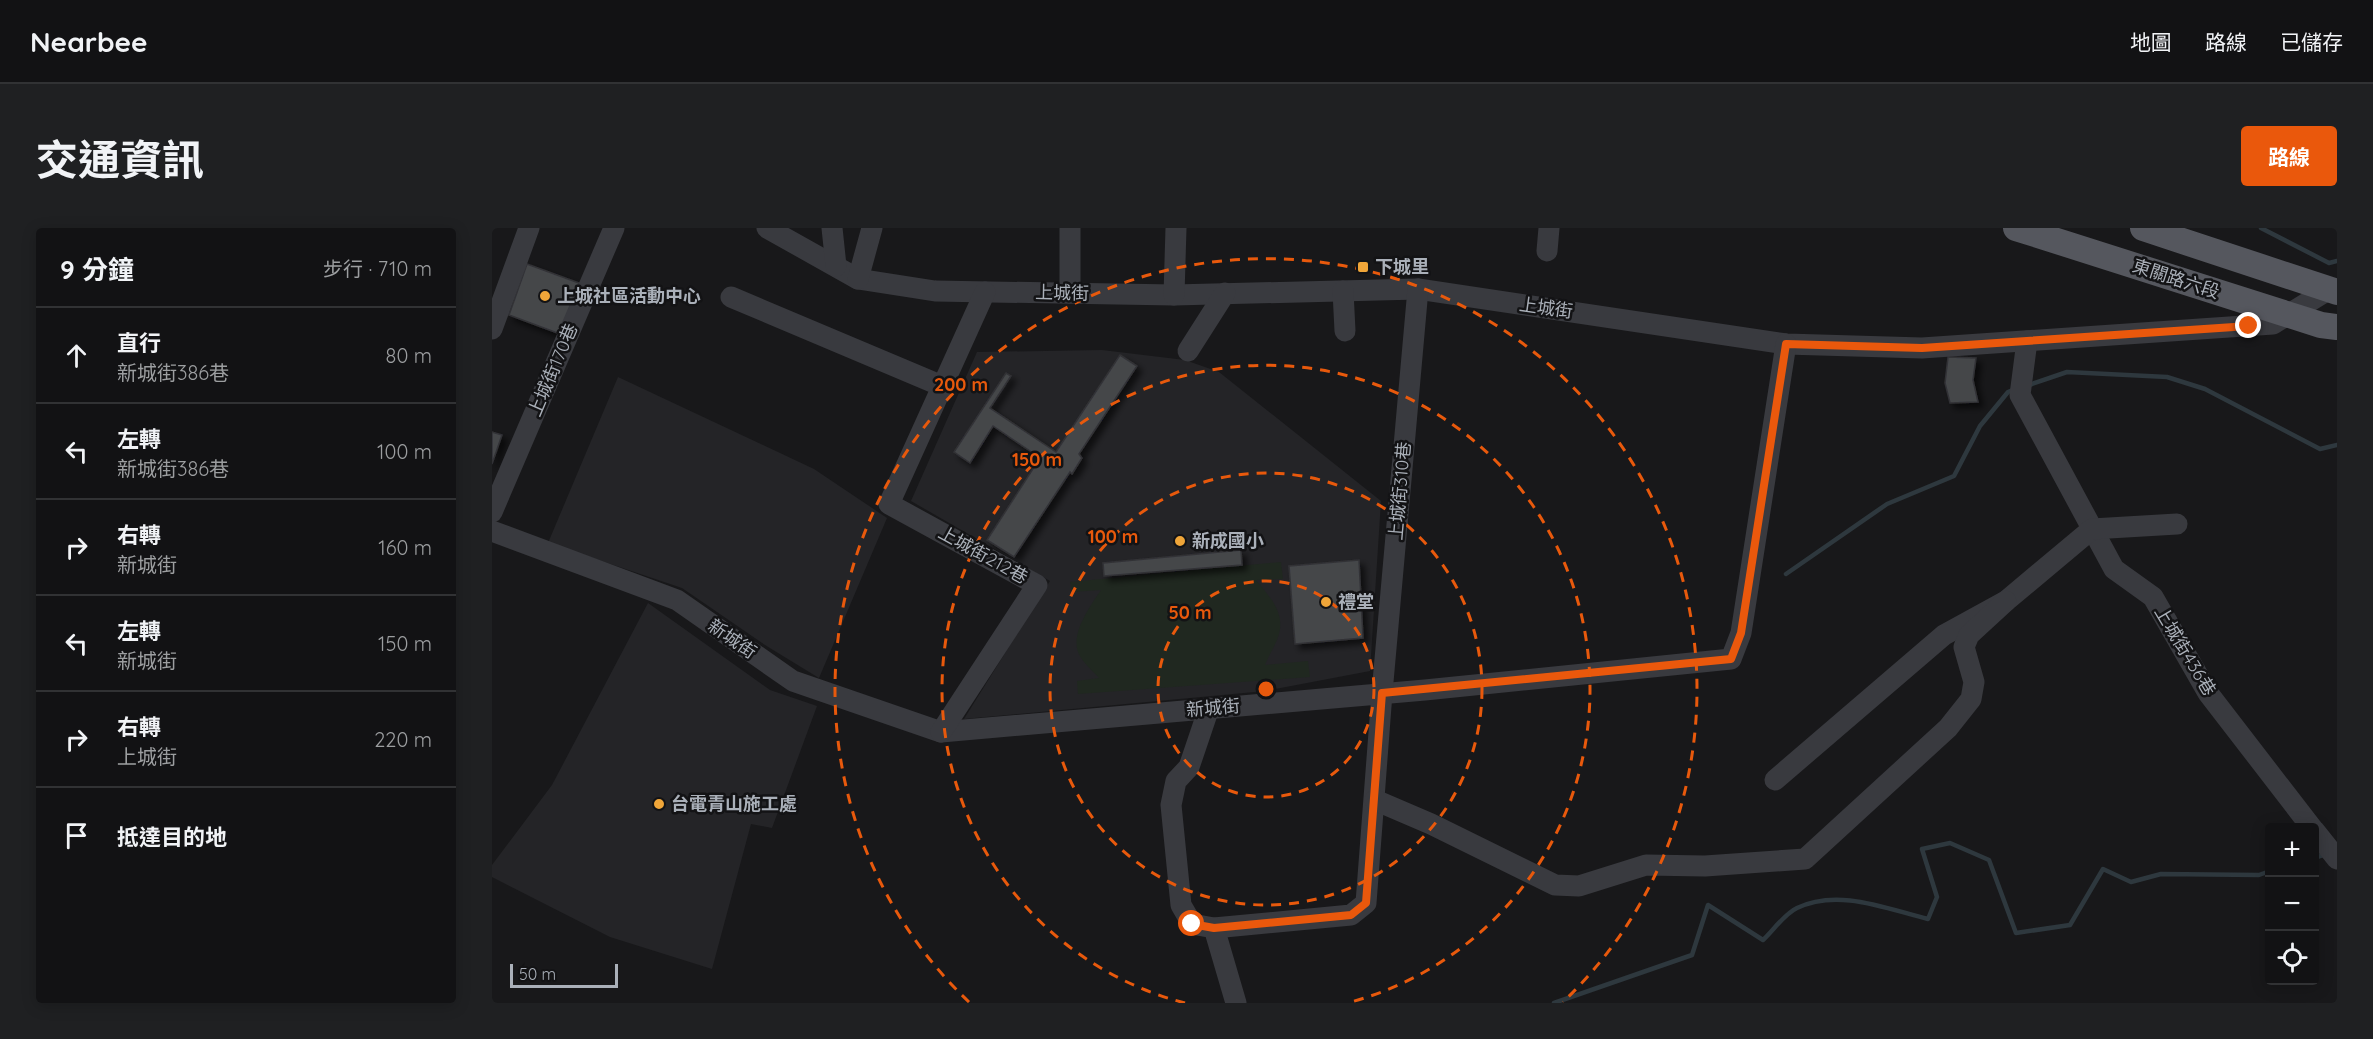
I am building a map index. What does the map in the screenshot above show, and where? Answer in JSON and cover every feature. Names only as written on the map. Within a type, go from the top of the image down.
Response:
[{"type":"main road","name":"東關路六段","points":[[2016,228],[2321,325],[2337,327]]},
{"type":"main road","name":"東關路六段","points":[[2143,228],[2332,291]]},
{"type":"street","points":[[492,329],[529,228]]},
{"type":"street","name":"上城街170巷","points":[[492,512],[614,228]]},
{"type":"street","name":"上城街","points":[[767,228],[858,279],[935,291],[1174,295],[1418,289],[1786,344],[1922,348],[2273,324],[2332,291]]},
{"type":"street","points":[[832,228],[836,266]]},
{"type":"street","points":[[858,279],[872,228]]},
{"type":"street","points":[[1070,228],[1070,293]]},
{"type":"street","points":[[1174,295],[1176,228]]},
{"type":"street","points":[[1547,251],[1549,228]]},
{"type":"street","name":"上城街310巷","points":[[1214,928],[1351,915],[1366,903],[1418,289]]},
{"type":"street","points":[[1343,291],[1345,331]]},
{"type":"street","name":"上城街212巷","points":[[941,732],[1037,585],[889,504],[985,292]]},
{"type":"street","points":[[1188,351],[1225,293]]},
{"type":"street","points":[[731,297],[942,386]]},
{"type":"street","name":"上城街436巷","points":[[2027,341],[2020,394],[2114,569],[2153,597],[2208,693],[2308,823]]},
{"type":"street","name":"新城街","points":[[492,531],[677,600],[793,681],[941,732],[1731,659],[1741,633],[1786,344]]},
{"type":"street","points":[[1375,800],[1431,824],[1555,885],[1579,886],[1646,865],[1705,866],[1805,860],[1948,728],[1971,699],[1974,682],[1964,647],[1969,635],[2006,601],[2092,529],[2177,524]]},
{"type":"street","points":[[1775,780],[1944,635],[2006,601]]},
{"type":"street","points":[[1209,708],[1189,768],[1176,781],[1171,805],[1181,905],[1192,924],[1214,928],[1236,1003]]},
{"type":"street","name":"上城街436巷","points":[[2319,837],[2337,860]]},
{"type":"shaded area","name":"新成國小","points":[[1102,350],[1185,360],[1219,372],[1381,501],[1370,671],[1265,691],[964,719],[1050,581],[911,501],[977,352]]},
{"type":"shaded area","points":[[618,377],[814,469],[887,518],[819,678],[765,645],[682,588],[548,543]]},
{"type":"shaded area","points":[[1281,562],[1283,579],[1256,580],[1275,605],[1280,619],[1279,634],[1265,665],[1308,661],[1310,677],[1078,694],[1077,681],[1099,678],[1078,652],[1077,636],[1083,619],[1101,590],[1072,592],[1070,582]]},
{"type":"shaded area","name":"台電青山施工處","points":[[648,603],[770,690],[817,706],[772,828],[751,824],[712,969],[610,937],[492,877],[492,865],[552,785]]},
{"type":"building","name":"上城社區活動中心","points":[[527,264],[579,283],[560,334],[509,315]]},
{"type":"building","points":[[1120,355],[1137,366],[1079,454],[1082,458],[1072,474],[1070,472],[1014,557],[987,540],[1040,458],[993,426],[970,463],[954,452],[1006,373],[1011,376],[990,408],[1056,452]]},
{"type":"building","points":[[1948,357],[1976,358],[1973,380],[1978,402],[1950,403],[1945,383]]},
{"type":"building","points":[[492,432],[502,435],[492,464]]},
{"type":"building","points":[[1241,550],[1242,565],[1104,576],[1103,563]]},
{"type":"building","name":"禮堂","points":[[1359,560],[1363,638],[1295,644],[1289,566]]},
{"type":"waterway","points":[[2261,228],[2329,263],[2337,261]]},
{"type":"waterway","points":[[2029,385],[2067,372],[2167,377],[2205,389],[2320,449],[2337,445]]},
{"type":"waterway","points":[[1786,574],[1887,504],[1954,476],[1980,426],[2008,392],[2015,389]]},
{"type":"waterway","points":[[1554,1003],[1692,955],[1708,905],[1763,940],[1792,911],[1813,902],[1829,900],[1862,902],[1928,919],[1937,897],[1922,849],[1950,843],[1989,860],[2016,933],[2070,925],[2103,869],[2131,882],[2161,874],[2259,875],[2265,873]]},
{"type":"waterway","points":[[2319,856],[2326,854]]},
{"type":"place","name":"下城里","points":[[1363,267]]},
{"type":"place","name":"上城社區活動中心","points":[[545,296]]},
{"type":"place","name":"新成國小","points":[[1180,541]]},
{"type":"place","name":"禮堂","points":[[1326,602]]},
{"type":"place","name":"台電青山施工處","points":[[659,804]]},
{"type":"route","points":[[1192,924],[1214,928],[1351,915],[1366,903],[1382,720],[1382,693],[1731,659],[1741,633],[1786,344],[1922,348],[2249,326]]}]
